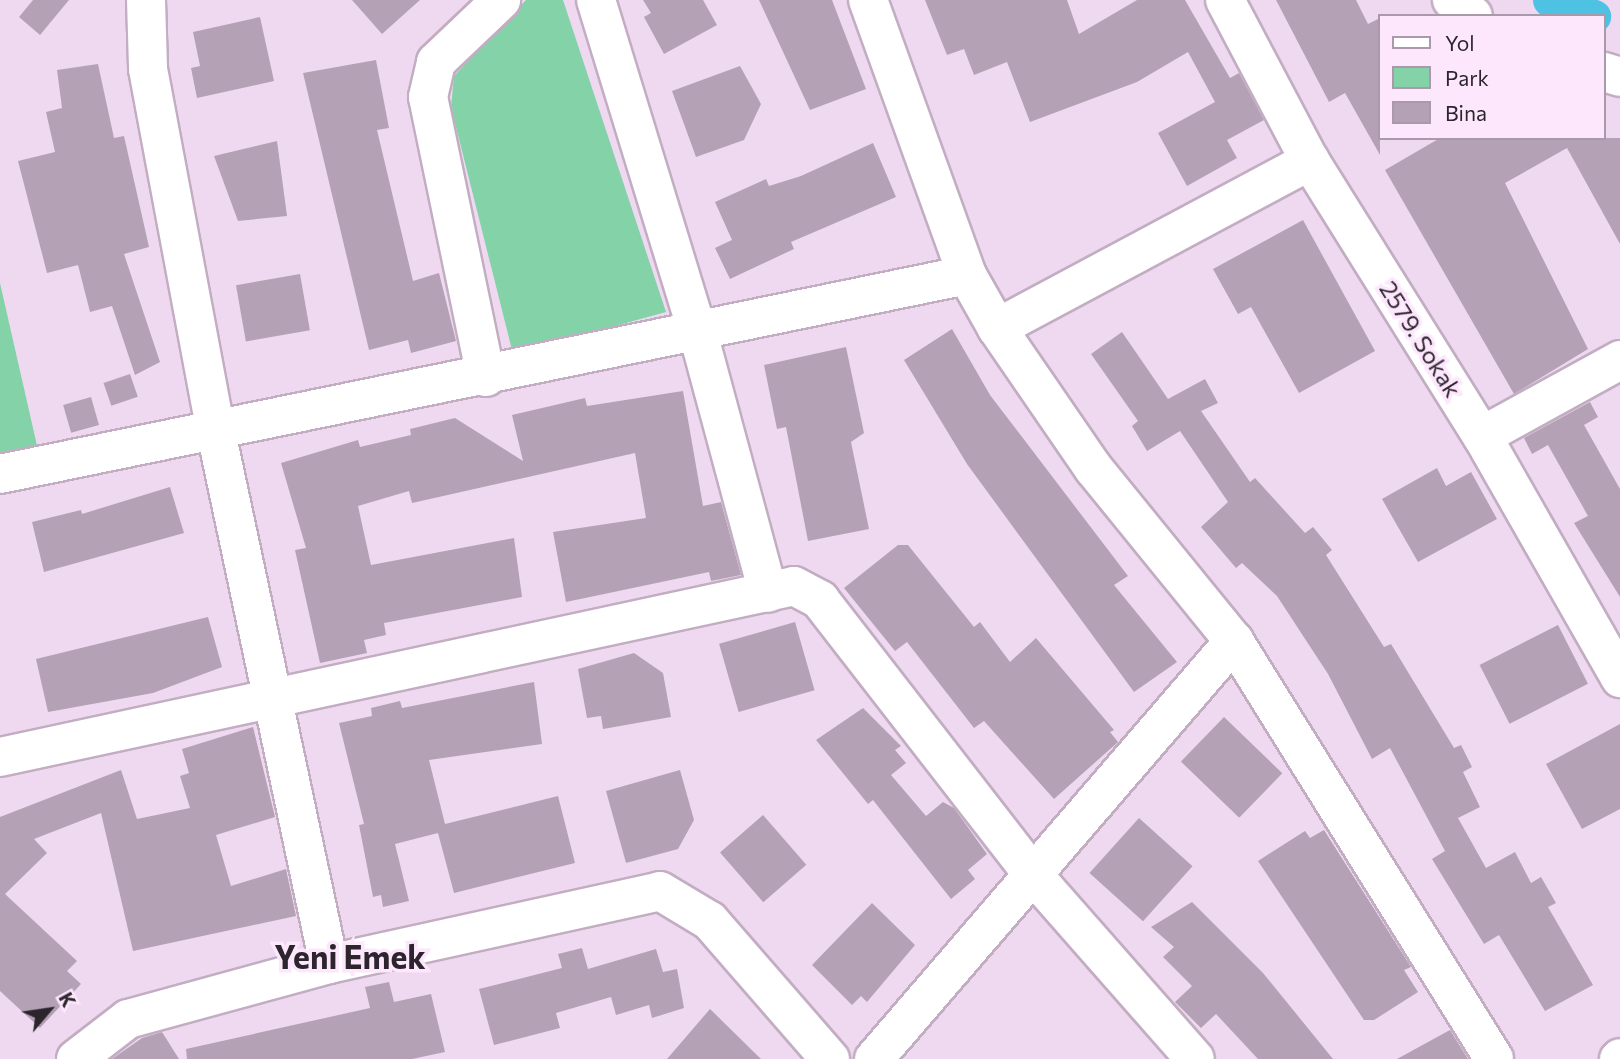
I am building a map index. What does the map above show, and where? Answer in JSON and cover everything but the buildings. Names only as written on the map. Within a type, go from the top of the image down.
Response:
[{"type":"street","points":[[146,0],[148,69],[216,432],[329,964]]},
{"type":"street","points":[[486,377],[428,97],[436,62],[501,0]]},
{"type":"street","points":[[596,0],[698,333],[768,593]]},
{"type":"street","points":[[868,0],[967,275],[998,328],[1094,469],[1234,641],[1494,1059]]},
{"type":"street","name":"2579. Sokak","points":[[1225,0],[1310,161],[1482,436],[1620,678]]},
{"type":"street","points":[[1452,0],[1470,14]]},
{"type":"street","points":[[998,328],[1310,161]]},
{"type":"street","points":[[0,474],[486,377],[967,275]]},
{"type":"street","points":[[1482,436],[1620,360]]},
{"type":"street","points":[[0,757],[794,586],[820,600],[1035,877],[1195,1059]]},
{"type":"street","points":[[874,1059],[1035,877],[1234,641]]},
{"type":"street","points":[[76,1059],[128,1019],[329,964],[660,891],[710,921],[830,1059]]},
{"type":"green space","points":[[526,0],[563,0],[666,312],[513,354],[451,107],[454,76]]},
{"type":"green space","points":[[0,283],[38,450],[0,457]]},
{"type":"waterway","points":[[1549,0],[1588,14]]},
{"type":"district","name":"Yeni Emek","points":[[350,956]]}]
